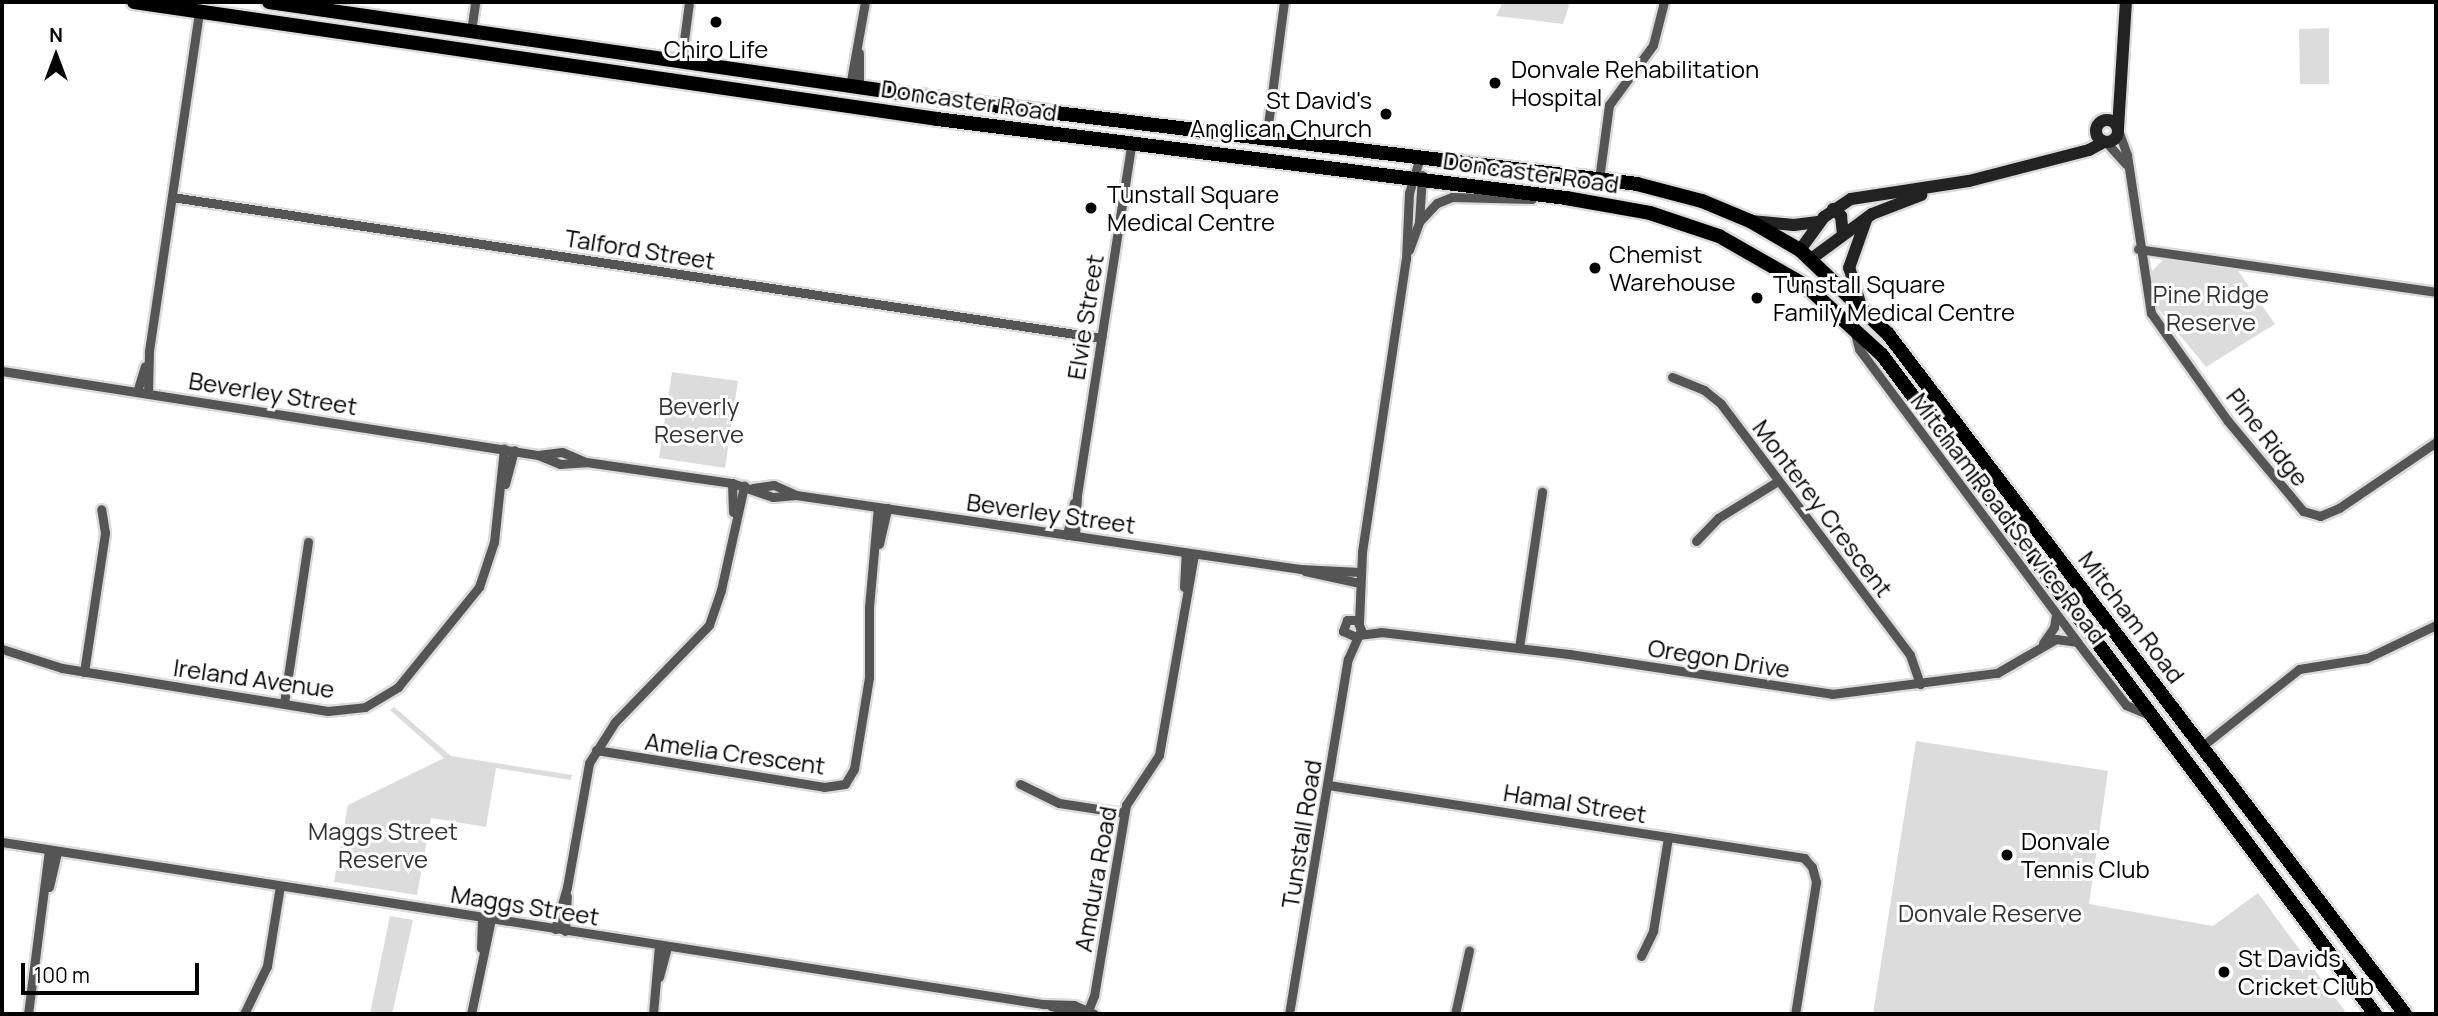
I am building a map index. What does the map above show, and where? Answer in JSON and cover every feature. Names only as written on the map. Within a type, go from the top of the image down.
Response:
[{"type":"main road","name":"Doncaster Road","points":[[134,2],[851,107],[1131,145],[1566,198],[1650,213],[1719,236],[1787,273]]},
{"type":"main road","name":"Doncaster Road","points":[[269,2],[854,87],[1657,188],[1713,205],[1751,221],[1806,255]]},
{"type":"main road","points":[[1806,255],[1818,222],[1833,209],[1864,196],[1941,187],[2050,160],[2116,138],[2123,75],[2126,2]]},
{"type":"main road","points":[[2050,160],[2084,143],[2111,108],[2123,75]]},
{"type":"main road","points":[[851,107],[854,87]]},
{"type":"main road","points":[[2097,124],[2110,120],[2118,129]]},
{"type":"main road","points":[[2097,124],[2096,135],[2105,142]]},
{"type":"main road","points":[[1787,273],[1806,255],[1868,216],[1941,187]]},
{"type":"main road","points":[[1713,205],[1727,223],[1719,236]]},
{"type":"main road","points":[[1833,209],[1841,216],[1843,234]]},
{"type":"main road","points":[[1860,303],[1849,268],[1853,246],[1868,216]]},
{"type":"main road","points":[[1751,221],[1794,225],[1818,222]]},
{"type":"main road","name":"Mitcham Road","points":[[1806,255],[1860,303],[1929,384],[2405,1014]]},
{"type":"main road","name":"Mitcham Road","points":[[1787,273],[1852,324],[1913,392],[2375,1014]]},
{"type":"main road","points":[[2343,972],[2363,959]]},
{"type":"street","points":[[471,32],[475,2]]},
{"type":"street","points":[[681,63],[690,2]]},
{"type":"street","points":[[854,87],[866,2]]},
{"type":"street","points":[[1266,140],[1284,2]]},
{"type":"street","points":[[1600,179],[1609,104],[1653,45],[1664,2]]},
{"type":"street","points":[[148,393],[149,351],[199,12]]},
{"type":"street","name":"Pine Ridge","points":[[2118,129],[2128,169],[2138,249],[2153,317],[2227,420],[2303,511],[2320,516],[2339,508],[2436,442]]},
{"type":"street","points":[[2105,142],[2128,169]]},
{"type":"street","name":"Elvie Street","points":[[1071,536],[1131,145]]},
{"type":"street","points":[[1360,623],[1357,597],[1360,572],[1420,157]]},
{"type":"street","points":[[1406,259],[1419,222],[1417,179]]},
{"type":"street","name":"Talford Street","points":[[172,197],[1101,338]]},
{"type":"street","points":[[1419,222],[1437,203],[1452,197],[1566,198]]},
{"type":"street","points":[[2138,249],[2436,292]]},
{"type":"street","name":"Mitcham Road Service Road","points":[[1852,324],[1859,349],[2077,642],[2126,705],[2154,717]]},
{"type":"street","points":[[137,392],[149,351]]},
{"type":"street","name":"Beverley Street","points":[[2,371],[538,454],[560,464],[586,462],[732,483],[773,497],[796,495],[883,507],[1300,569],[1359,583]]},
{"type":"street","name":"Monterey Crescent","points":[[1672,377],[1716,398],[1910,655],[1920,684]]},
{"type":"street","name":"Ireland Avenue","points":[[2,649],[84,672],[284,703],[347,711],[373,704],[398,687],[479,587],[490,561],[509,450]]},
{"type":"street","points":[[1696,541],[1718,518],[1779,481]]},
{"type":"street","points":[[560,930],[587,773],[596,750],[615,722],[709,625],[721,590],[733,521],[732,483]]},
{"type":"street","points":[[733,521],[748,487]]},
{"type":"street","points":[[1519,648],[1542,492]]},
{"type":"street","name":"Amelia Crescent","points":[[596,750],[824,787],[845,784],[854,769],[869,677],[869,607],[883,507]]},
{"type":"street","points":[[84,672],[105,533],[101,509]]},
{"type":"street","points":[[284,703],[308,542]]},
{"type":"street","name":"Amdura Road","points":[[1089,1013],[1124,813],[1159,755],[1190,553]]},
{"type":"street","name":"Beverley Street","points":[[1300,569],[1360,572]]},
{"type":"street","points":[[1344,634],[1357,597]]},
{"type":"street","points":[[2042,645],[2053,631],[2056,614]]},
{"type":"street","name":"Oregon Drive","points":[[1347,620],[1381,632]]},
{"type":"street","name":"Tunstall Road","points":[[1289,1014],[1348,659],[1360,623]]},
{"type":"street","points":[[2201,747],[2299,669],[2367,658],[2436,625]]},
{"type":"street","name":"Oregon Drive","points":[[1344,634],[1357,636],[1381,632],[1519,648],[1832,694],[1997,673],[2042,645],[2062,638],[2077,642]]},
{"type":"street","name":"Tunstall Road","points":[[1344,634],[1348,659]]},
{"type":"street","points":[[1020,784],[1059,803],[1124,813]]},
{"type":"street","name":"Hamal Street","points":[[1328,785],[1799,857],[1812,867],[1816,882],[1795,1014]]},
{"type":"street","points":[[1641,956],[1653,931],[1668,837]]},
{"type":"street","name":"Maggs Street","points":[[2,842],[1089,1013]]},
{"type":"street","points":[[29,1014],[53,850]]},
{"type":"street","points":[[244,1014],[267,966],[280,886]]},
{"type":"street","points":[[471,1014],[486,919]]},
{"type":"street","points":[[653,1014],[663,946]]},
{"type":"street","points":[[1455,1014],[1469,951]]},
{"type":"green space","points":[[1503,2],[1570,2],[1563,24],[1496,16]]},
{"type":"green space","points":[[2329,28],[2329,84],[2300,84],[2299,29]]},
{"type":"green space","name":"Pine Ridge Reserve","points":[[2164,259],[2236,268],[2275,324],[2206,367],[2154,304],[2150,273]]},
{"type":"green space","name":"Beverly Reserve","points":[[672,372],[738,381],[725,468],[659,458]]},
{"type":"green space","name":"Maggs Street Reserve","points":[[394,707],[451,756],[572,775],[571,780],[496,768],[486,827],[431,818],[417,895],[334,882],[348,805],[444,758],[390,710]]},
{"type":"green space","name":"Donvale Reserve","points":[[1916,741],[2108,771],[2089,904],[2213,926],[2258,893],[2347,1014],[1873,1014]]},
{"type":"green space","points":[[390,916],[413,920],[392,1014],[370,1014]]},
{"type":"place","name":"Chiro Life","points":[[716,22]]},
{"type":"place","name":"Donvale Rehabilitation Hospital","points":[[1495,83]]},
{"type":"place","name":"St David's Anglican Church","points":[[1386,114]]},
{"type":"place","name":"Tunstall Square Medical Centre","points":[[1091,208]]},
{"type":"place","name":"Chemist Warehouse","points":[[1595,268]]},
{"type":"place","name":"Tunstall Square Family Medical Centre","points":[[1757,298]]},
{"type":"place","name":"Donvale Tennis Club","points":[[2007,855]]},
{"type":"place","name":"St Davids Cricket Club","points":[[2224,972]]}]
